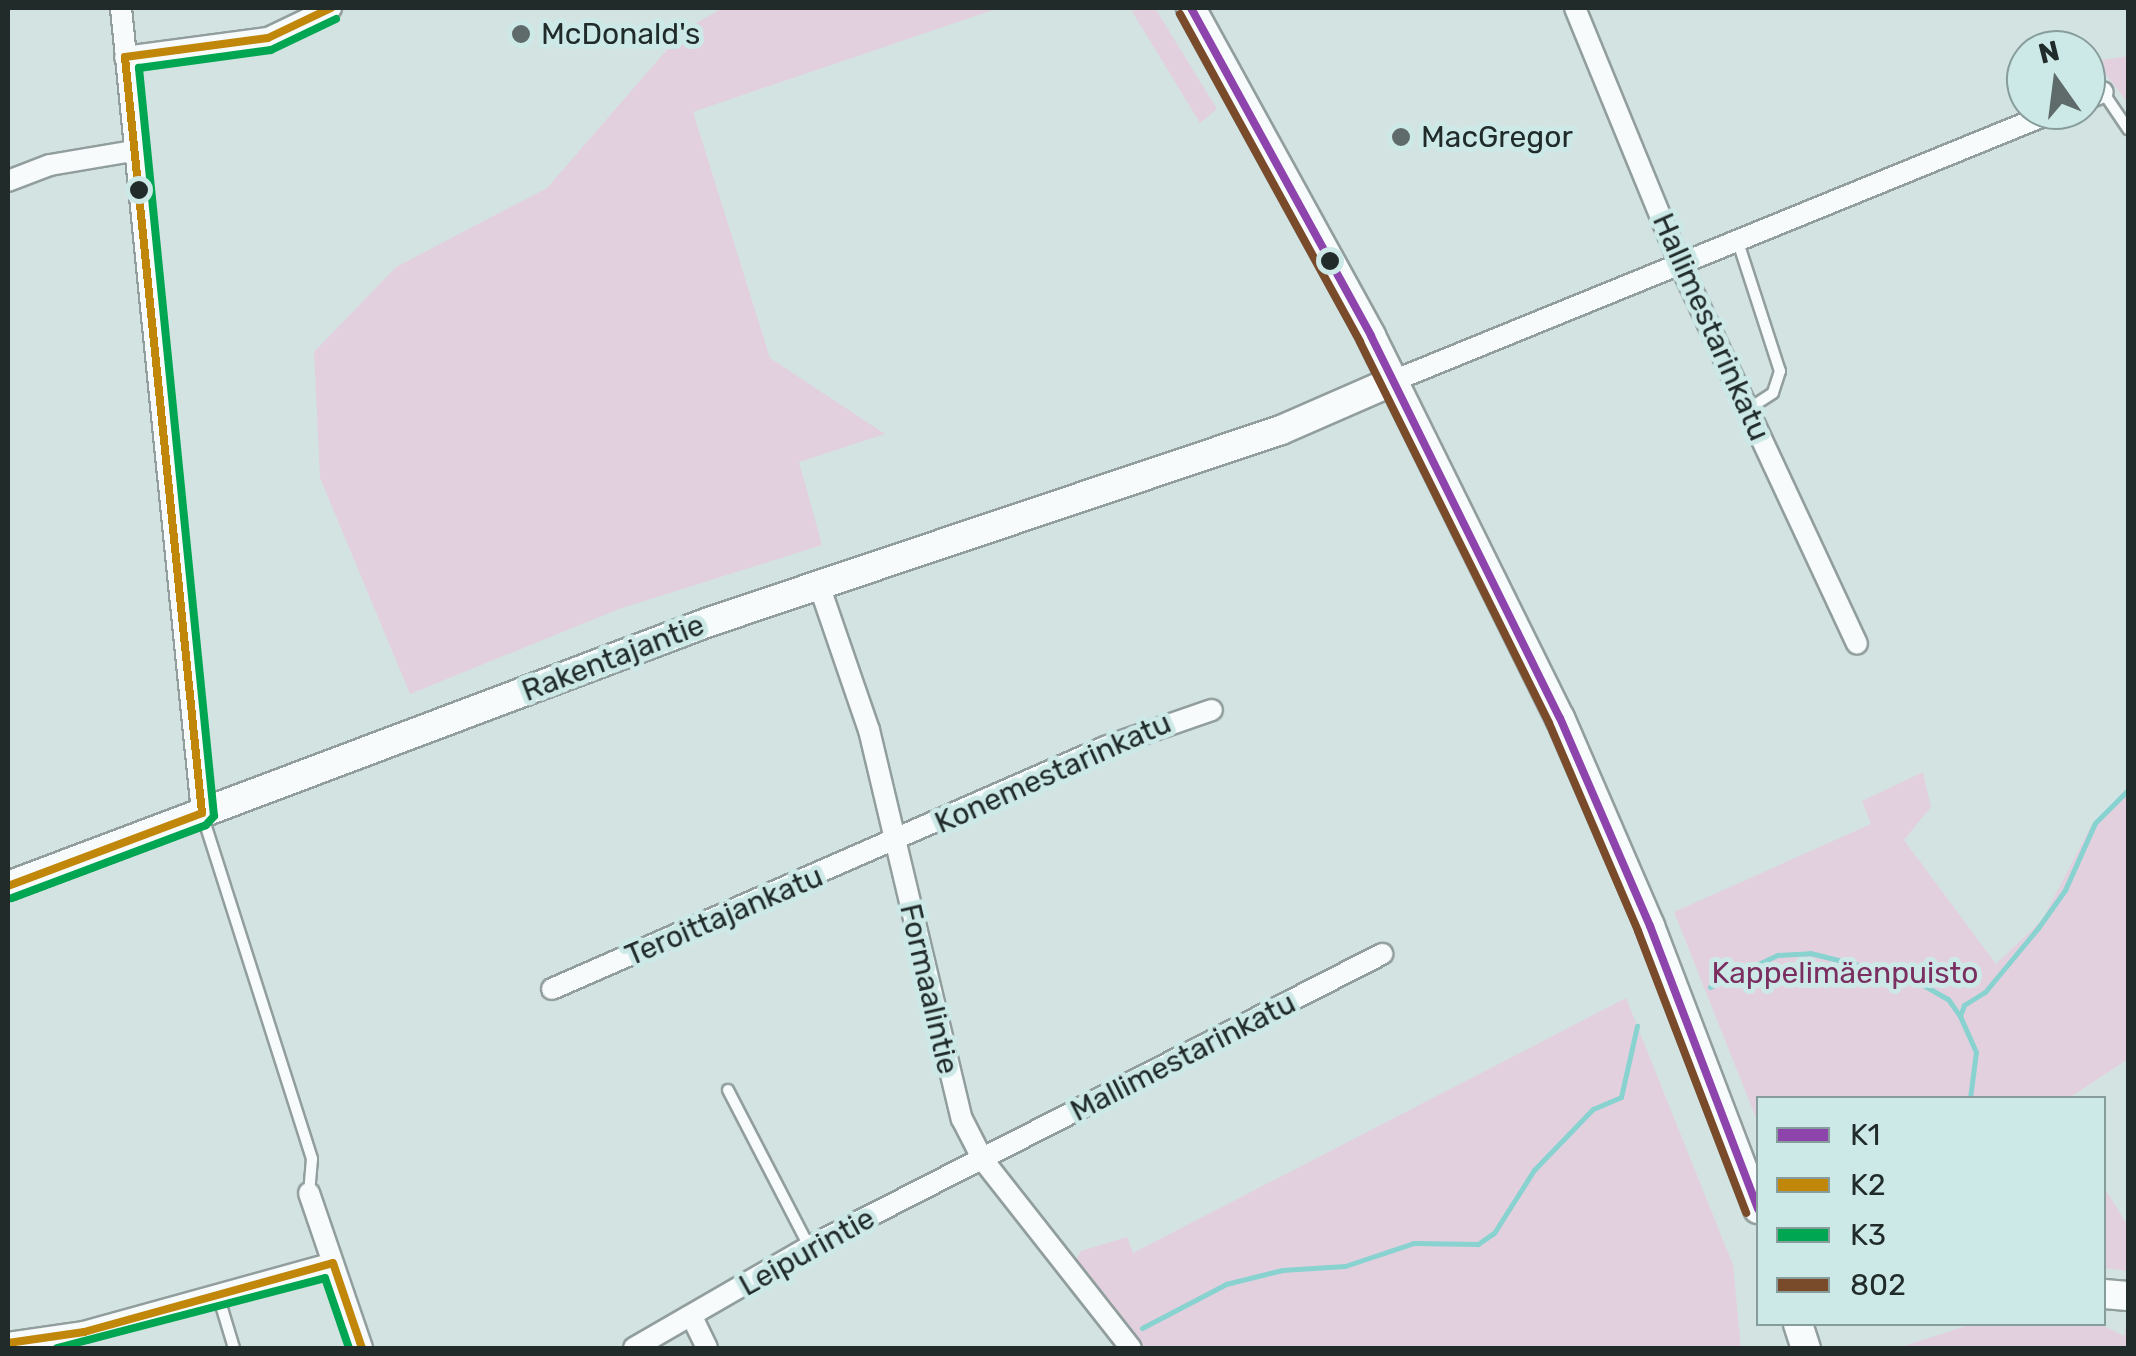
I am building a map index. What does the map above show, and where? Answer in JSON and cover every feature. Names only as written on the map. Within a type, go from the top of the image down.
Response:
[{"type":"street","points":[[120,8],[202,813]]},
{"type":"street","points":[[125,57],[268,38],[331,8]]},
{"type":"street","points":[[1191,8],[1394,381],[1600,810],[1756,1204]]},
{"type":"street","name":"Hallimestarinkatu","points":[[1575,8],[1679,262],[1858,643]]},
{"type":"street","name":"Rakentajantie","points":[[8,886],[818,584],[1281,430],[1736,238],[2008,130]]},
{"type":"street","points":[[8,181],[50,165],[132,151]]},
{"type":"street","name":"Formaalintie","points":[[818,584],[870,730],[947,1074],[984,1160],[1131,1348]]},
{"type":"street","name":"Konemestarinkatu","points":[[896,842],[1104,747],[1212,710]]},
{"type":"street","name":"Teroittajankatu","points":[[552,989],[896,842]]},
{"type":"street","name":"Mallimestarinkatu","points":[[984,1160],[1382,954]]},
{"type":"street","name":"Leipurintie","points":[[634,1348],[809,1247],[984,1160]]},
{"type":"street","points":[[310,1192],[362,1348]]},
{"type":"street","points":[[8,1344],[48,1343],[333,1263]]},
{"type":"street","points":[[692,1317],[707,1348]]},
{"type":"lane","points":[[2106,107],[2128,129]]},
{"type":"lane","points":[[1736,238],[1780,371],[1773,393],[1747,410]]},
{"type":"lane","points":[[202,813],[312,1159],[310,1192]]},
{"type":"lane","points":[[728,1090],[809,1247]]},
{"type":"lane","points":[[218,1295],[234,1348]]},
{"type":"green space","points":[[723,8],[999,8],[693,112],[770,358],[885,434],[799,462],[822,545],[619,609],[410,694],[320,478],[314,352],[396,267],[547,188],[684,30]]},
{"type":"green space","points":[[1130,8],[1155,8],[1217,109],[1200,123]]},
{"type":"green space","points":[[2128,56],[2128,103],[2106,75],[2106,59]]},
{"type":"green space","name":"Kappelimäenpuisto","points":[[1923,772],[1931,807],[1904,840],[1996,964],[2042,920],[2090,828],[2128,787],[2128,1059],[2072,1096],[1756,1096],[1756,1118],[1674,912],[1871,824],[1862,801]]},
{"type":"green space","points":[[1626,998],[1733,1265],[1741,1348],[1133,1348],[1071,1270],[1081,1251],[1127,1237],[1133,1253]]},
{"type":"green space","points":[[2106,1190],[2128,1226],[2128,1271],[2106,1268]]},
{"type":"green space","points":[[2128,1317],[2128,1348],[1898,1348],[1966,1326],[2104,1326],[2124,1336]]},
{"type":"waterway","points":[[1970,1096],[1976,1052],[1960,1016],[1964,1005],[1985,992],[2038,928],[2065,890],[2095,823],[2128,790]]},
{"type":"waterway","points":[[1710,987],[1777,955],[1810,953],[1903,976]]},
{"type":"waterway","points":[[1918,982],[1948,999],[1960,1016]]},
{"type":"waterway","points":[[1142,1328],[1226,1284],[1282,1270],[1345,1266],[1414,1243],[1478,1244],[1494,1233],[1534,1170],[1593,1109],[1621,1097],[1637,1026]]},
{"type":"transit line","name":"K2","points":[[8,886],[202,813],[125,57],[268,38],[331,8]]},
{"type":"transit line","name":"K1","points":[[1191,8],[1371,336],[1560,718],[1650,926],[1756,1204]]},
{"type":"transit line","name":"802","points":[[1180,14],[1360,342],[1549,723],[1638,931],[1746,1213]]},
{"type":"transit line","name":"K3","points":[[12,898],[206,825],[214,816],[139,68],[271,50],[336,19]]},
{"type":"transit line","name":"K2","points":[[8,1343],[84,1332],[333,1263],[362,1348]]},
{"type":"transit line","name":"K3","points":[[57,1348],[325,1278],[349,1348]]},
{"type":"place","name":"McDonald's","points":[[521,34]]},
{"type":"place","name":"MacGregor","points":[[1401,137]]}]
